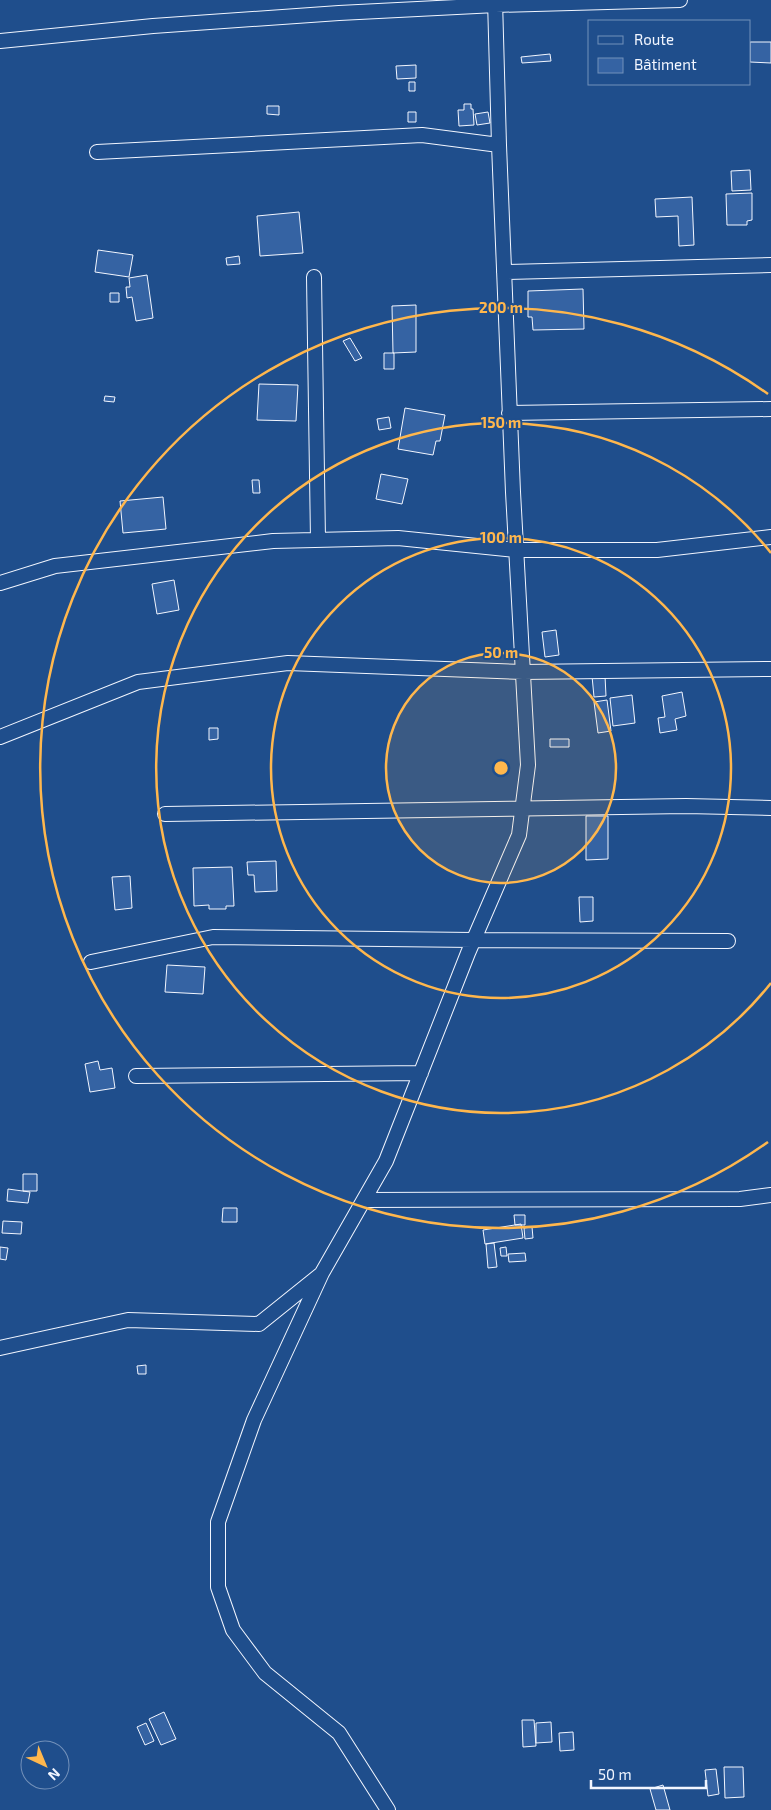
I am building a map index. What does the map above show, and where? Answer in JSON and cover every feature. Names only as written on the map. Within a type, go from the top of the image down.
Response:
[{"type":"street","points":[[0,41],[153,26],[496,3],[680,0]]},
{"type":"street","points":[[388,1810],[339,1733],[265,1673],[233,1630],[218,1587],[218,1522],[254,1420],[322,1273],[386,1161],[473,940],[519,835],[528,766],[509,412],[499,145],[496,3]]},
{"type":"street","points":[[97,152],[422,135],[499,145]]},
{"type":"street","points":[[504,272],[771,265]]},
{"type":"street","points":[[314,277],[318,540]]},
{"type":"street","points":[[509,412],[771,409]]},
{"type":"street","points":[[0,583],[55,566],[273,541],[398,538],[516,550],[657,550],[771,538]]},
{"type":"street","points":[[0,737],[138,682],[288,663],[523,672],[771,669]]},
{"type":"street","points":[[165,814],[686,806],[771,808]]},
{"type":"street","points":[[91,962],[213,937],[728,941]]},
{"type":"street","points":[[136,1076],[421,1073]]},
{"type":"street","points":[[364,1200],[740,1198],[771,1195]]},
{"type":"street","points":[[0,1348],[128,1320],[259,1324],[322,1273]]},
{"type":"building","points":[[751,42],[771,42],[771,63],[751,62]]},
{"type":"building","points":[[550,54],[551,61],[522,63],[521,57]]},
{"type":"building","points":[[416,65],[416,78],[397,79],[396,66]]},
{"type":"building","points":[[409,82],[415,82],[415,91],[409,91]]},
{"type":"building","points":[[464,104],[471,104],[474,125],[459,126],[458,110],[464,110]]},
{"type":"building","points":[[267,106],[279,106],[279,115],[267,114]]},
{"type":"building","points":[[408,112],[416,112],[416,122],[408,122]]},
{"type":"building","points":[[488,112],[490,123],[477,125],[475,114]]},
{"type":"building","points":[[750,170],[751,190],[732,191],[731,171]]},
{"type":"building","points":[[752,193],[752,220],[747,221],[747,225],[727,225],[726,194]]},
{"type":"building","points":[[692,197],[694,245],[679,246],[678,216],[656,217],[655,199]]},
{"type":"building","points":[[299,212],[303,253],[260,256],[257,216]]},
{"type":"building","points":[[98,250],[133,255],[129,277],[95,272]]},
{"type":"building","points":[[239,256],[240,264],[227,265],[226,258]]},
{"type":"building","points":[[147,275],[153,318],[136,321],[132,297],[127,298],[126,287],[130,287],[129,278]]},
{"type":"building","points":[[583,289],[584,329],[533,330],[532,317],[528,317],[528,291]]},
{"type":"building","points":[[110,293],[119,293],[119,302],[110,302]]},
{"type":"building","points":[[416,305],[416,352],[393,353],[392,306]]},
{"type":"building","points":[[350,338],[362,358],[355,361],[343,341]]},
{"type":"building","points":[[384,353],[394,353],[394,369],[384,369]]},
{"type":"building","points":[[259,384],[298,385],[296,421],[257,420]]},
{"type":"building","points":[[105,396],[115,397],[114,402],[104,401]]},
{"type":"building","points":[[405,408],[445,415],[440,441],[436,441],[433,455],[398,449]]},
{"type":"building","points":[[389,417],[391,428],[379,430],[377,419]]},
{"type":"building","points":[[381,474],[408,479],[402,504],[376,499]]},
{"type":"building","points":[[252,480],[259,480],[260,493],[253,493]]},
{"type":"building","points":[[163,497],[166,529],[123,533],[120,501]]},
{"type":"building","points":[[174,580],[179,610],[157,614],[152,584]]},
{"type":"building","points":[[556,630],[559,655],[545,657],[542,632]]},
{"type":"building","points":[[592,676],[605,676],[606,696],[594,697]]},
{"type":"building","points":[[682,692],[686,716],[675,719],[677,730],[660,733],[658,718],[665,717],[662,696]]},
{"type":"building","points":[[632,695],[635,723],[613,726],[610,698]]},
{"type":"building","points":[[607,700],[611,731],[598,733],[594,702]]},
{"type":"building","points":[[209,728],[218,728],[218,739],[209,740]]},
{"type":"building","points":[[550,739],[569,739],[569,747],[550,747]]},
{"type":"building","points":[[586,816],[608,816],[608,859],[586,860]]},
{"type":"building","points":[[276,861],[277,891],[255,892],[254,875],[248,875],[247,862]]},
{"type":"building","points":[[232,867],[234,906],[226,906],[226,909],[209,909],[209,905],[194,906],[193,868]]},
{"type":"building","points":[[130,876],[132,908],[115,910],[112,877]]},
{"type":"building","points":[[579,897],[593,897],[593,921],[580,922]]},
{"type":"building","points":[[167,965],[205,967],[203,994],[165,992]]},
{"type":"building","points":[[98,1061],[100,1070],[112,1068],[115,1088],[90,1092],[85,1064]]},
{"type":"building","points":[[23,1174],[37,1174],[37,1191],[23,1191]]},
{"type":"building","points":[[8,1189],[30,1192],[28,1203],[7,1201]]},
{"type":"building","points":[[223,1208],[237,1208],[237,1222],[222,1222]]},
{"type":"building","points":[[514,1215],[525,1215],[525,1225],[515,1225]]},
{"type":"building","points":[[3,1221],[22,1222],[21,1234],[2,1233]]},
{"type":"building","points":[[521,1224],[523,1238],[485,1244],[483,1230]]},
{"type":"building","points":[[532,1227],[533,1238],[525,1239],[524,1228]]},
{"type":"building","points":[[494,1243],[497,1267],[488,1268],[486,1244]]},
{"type":"building","points":[[0,1247],[8,1248],[6,1260],[0,1259]]},
{"type":"building","points":[[506,1247],[507,1256],[501,1256],[500,1248]]},
{"type":"building","points":[[525,1253],[526,1261],[509,1262],[508,1254]]},
{"type":"building","points":[[146,1365],[146,1374],[138,1374],[137,1366]]},
{"type":"building","points":[[164,1712],[176,1739],[161,1745],[149,1719]]},
{"type":"building","points":[[522,1720],[534,1720],[536,1746],[523,1747]]},
{"type":"building","points":[[551,1722],[552,1742],[536,1743],[536,1723]]},
{"type":"building","points":[[146,1723],[154,1741],[145,1745],[137,1727]]},
{"type":"building","points":[[573,1732],[574,1750],[560,1751],[559,1733]]},
{"type":"building","points":[[724,1767],[743,1767],[744,1797],[725,1798]]},
{"type":"building","points":[[716,1769],[719,1794],[708,1796],[705,1770]]},
{"type":"building","points":[[663,1785],[670,1810],[656,1810],[650,1789]]}]
